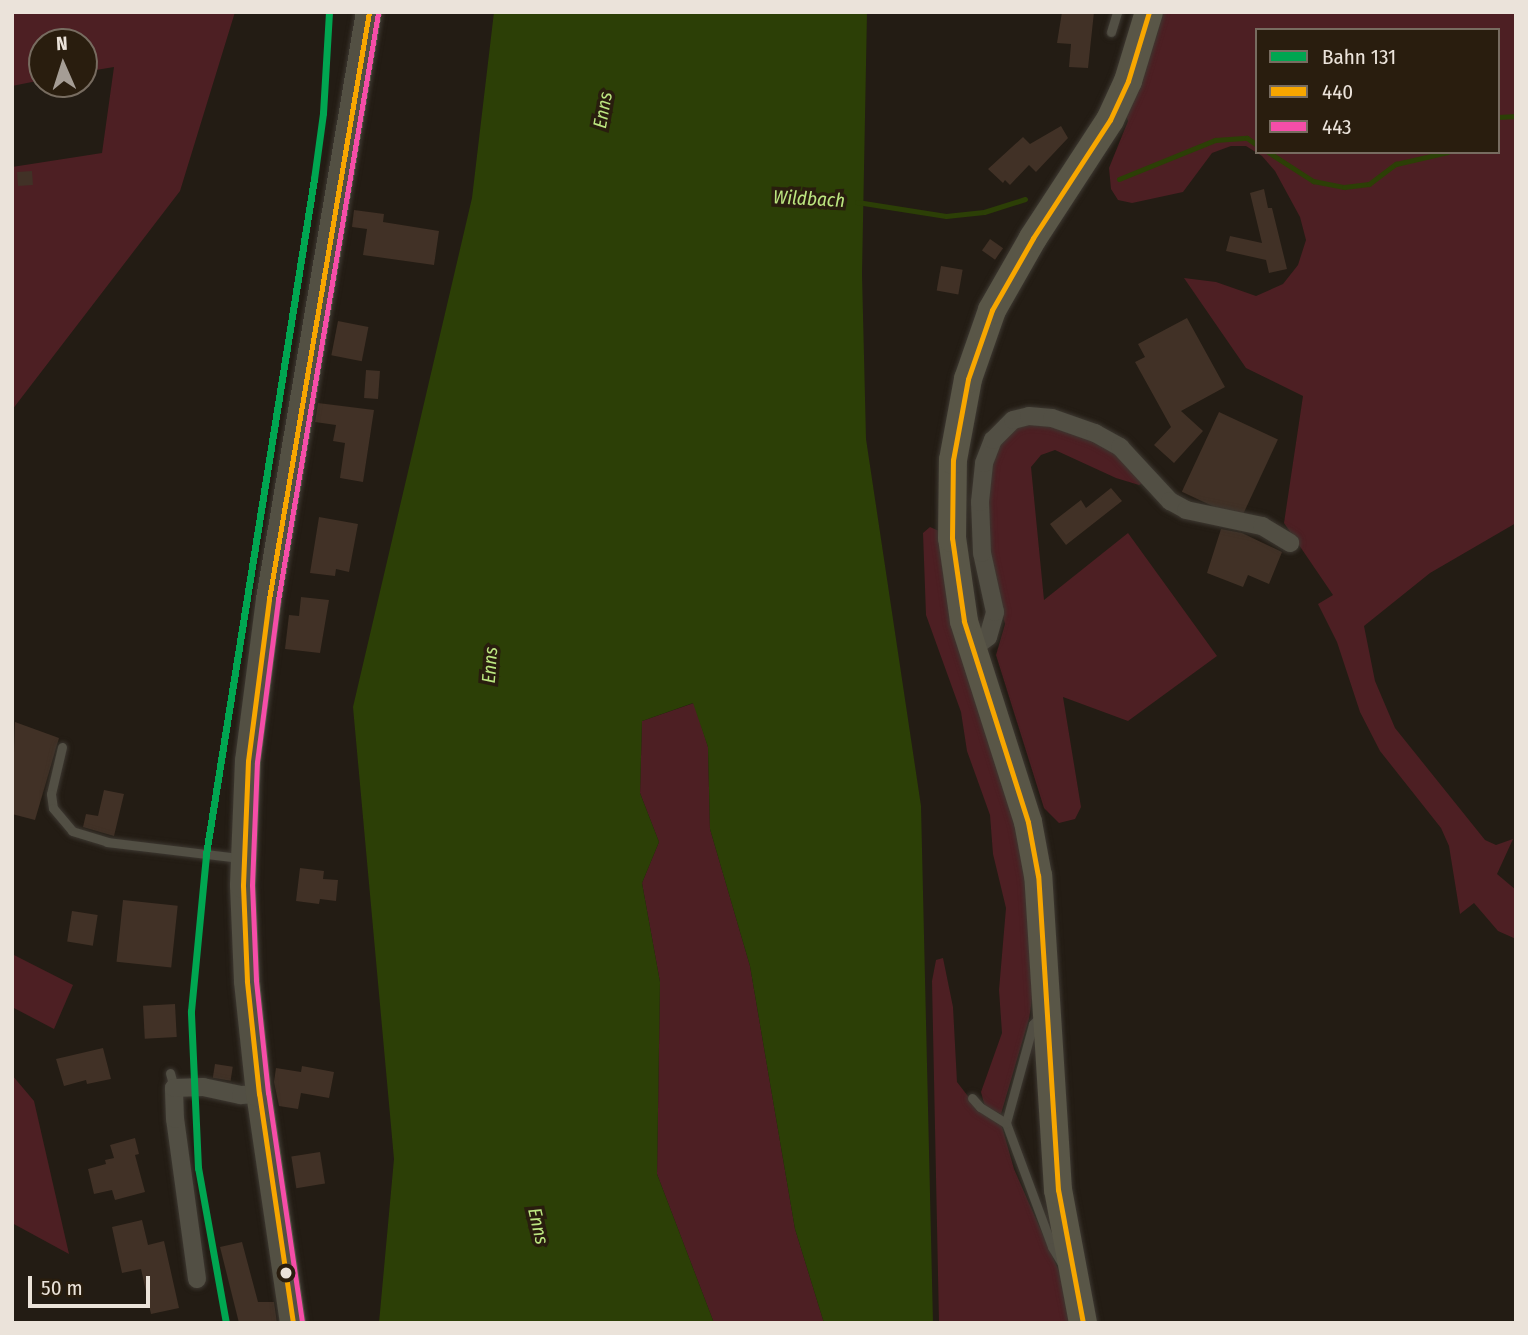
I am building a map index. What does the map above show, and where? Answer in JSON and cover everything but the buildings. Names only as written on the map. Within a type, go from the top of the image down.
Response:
[{"type":"main road","points":[[1083,1323],[1058,1190],[1040,889],[1028,822],[972,649],[957,583],[951,499],[958,420],[968,379],[992,310],[1010,275],[1110,120],[1132,71],[1149,12]]},
{"type":"street","points":[[293,1323],[258,1094],[247,981],[244,858],[253,707],[369,12]]},
{"type":"street","points":[[972,649],[988,638],[995,612],[982,553],[979,502],[984,463],[993,440],[1013,421],[1029,416],[1052,418],[1095,433],[1120,447],[1170,500],[1186,510],[1262,526],[1290,543]]},
{"type":"street","points":[[197,1279],[172,1081],[241,1095],[258,1094]]},
{"type":"lane","points":[[1111,32],[1117,12]]},
{"type":"lane","points":[[62,747],[51,794],[53,808],[72,831],[107,842],[244,858]]},
{"type":"lane","points":[[1046,1013],[1033,1024],[1006,1123],[1052,1247],[1072,1275]]},
{"type":"lane","points":[[972,1098],[980,1107],[1006,1123]]},
{"type":"shaded area","points":[[12,12],[235,12],[180,191],[12,410],[12,167],[102,153],[114,67],[98,70],[98,28],[28,28],[28,83],[12,86]]},
{"type":"shaded area","points":[[1162,12],[1516,12],[1516,523],[1430,573],[1364,626],[1375,681],[1395,728],[1485,840],[1496,845],[1513,839],[1497,874],[1516,890],[1516,939],[1498,931],[1474,903],[1460,914],[1449,846],[1441,828],[1380,751],[1360,712],[1337,642],[1318,604],[1333,595],[1284,523],[1303,396],[1246,368],[1184,278],[1216,282],[1256,296],[1283,284],[1298,265],[1306,240],[1300,217],[1275,171],[1259,154],[1500,154],[1500,28],[1255,28],[1255,152],[1246,146],[1231,146],[1212,153],[1183,192],[1132,203],[1118,200],[1111,189],[1109,168],[1128,121],[1124,111],[1157,35]]},
{"type":"shaded area","points":[[1036,421],[1104,441],[1143,483],[1139,485],[1116,478],[1055,450],[1041,455],[1031,467],[1044,600],[1128,533],[1217,656],[1128,721],[1063,697],[1081,807],[1075,819],[1059,823],[1044,808],[996,655],[1005,624],[991,569],[986,482],[1002,433]]},
{"type":"shaded area","points":[[930,527],[939,531],[1023,850],[1034,986],[1029,1019],[1001,1114],[985,1107],[981,1092],[1002,1033],[999,990],[1006,908],[993,854],[990,815],[967,751],[961,712],[926,615],[923,533]]},
{"type":"shaded area","points":[[694,703],[708,747],[710,829],[750,966],[795,1229],[824,1323],[714,1323],[657,1174],[660,982],[642,883],[659,842],[640,793],[642,721]]},
{"type":"shaded area","points":[[12,954],[73,985],[54,1029],[12,1007]]},
{"type":"shaded area","points":[[943,958],[953,1007],[957,1082],[981,1113],[1001,1123],[1014,1169],[1062,1278],[1073,1323],[939,1323],[932,981],[936,960]]},
{"type":"shaded area","points":[[12,1075],[34,1101],[69,1254],[12,1223]]},
{"type":"water","name":"Enns","points":[[494,12],[867,12],[862,274],[866,439],[921,806],[933,1323],[824,1323],[795,1229],[750,966],[710,829],[708,747],[693,703],[642,721],[640,793],[659,842],[642,883],[660,982],[657,1174],[714,1323],[379,1323],[394,1159],[353,707],[472,198]]},
{"type":"waterway","name":"Wildbach","points":[[1500,117],[1516,116]]},
{"type":"waterway","name":"Wildbach","points":[[1119,179],[1215,140],[1247,138],[1255,144]]},
{"type":"waterway","name":"Wildbach","points":[[1271,154],[1313,181],[1344,187],[1369,184],[1396,164],[1439,154]]},
{"type":"waterway","name":"Wildbach","points":[[857,202],[946,216],[984,212],[1025,199]]},
{"type":"rail line","name":"131","points":[[226,1323],[198,1168],[191,1011],[206,854],[314,179],[323,113],[329,12]]},
{"type":"transit line","name":"440","points":[[293,1323],[259,1094],[247,981],[243,885],[248,761],[269,599],[369,12]]},
{"type":"transit line","name":"440","points":[[1083,1323],[1058,1190],[1038,876],[1028,822],[964,621],[952,538],[953,460],[968,379],[992,310],[1033,238],[1110,120],[1128,81],[1149,12]]},
{"type":"transit line","name":"443","points":[[302,1322],[268,1093],[256,980],[252,885],[257,762],[278,600],[378,13]]}]
